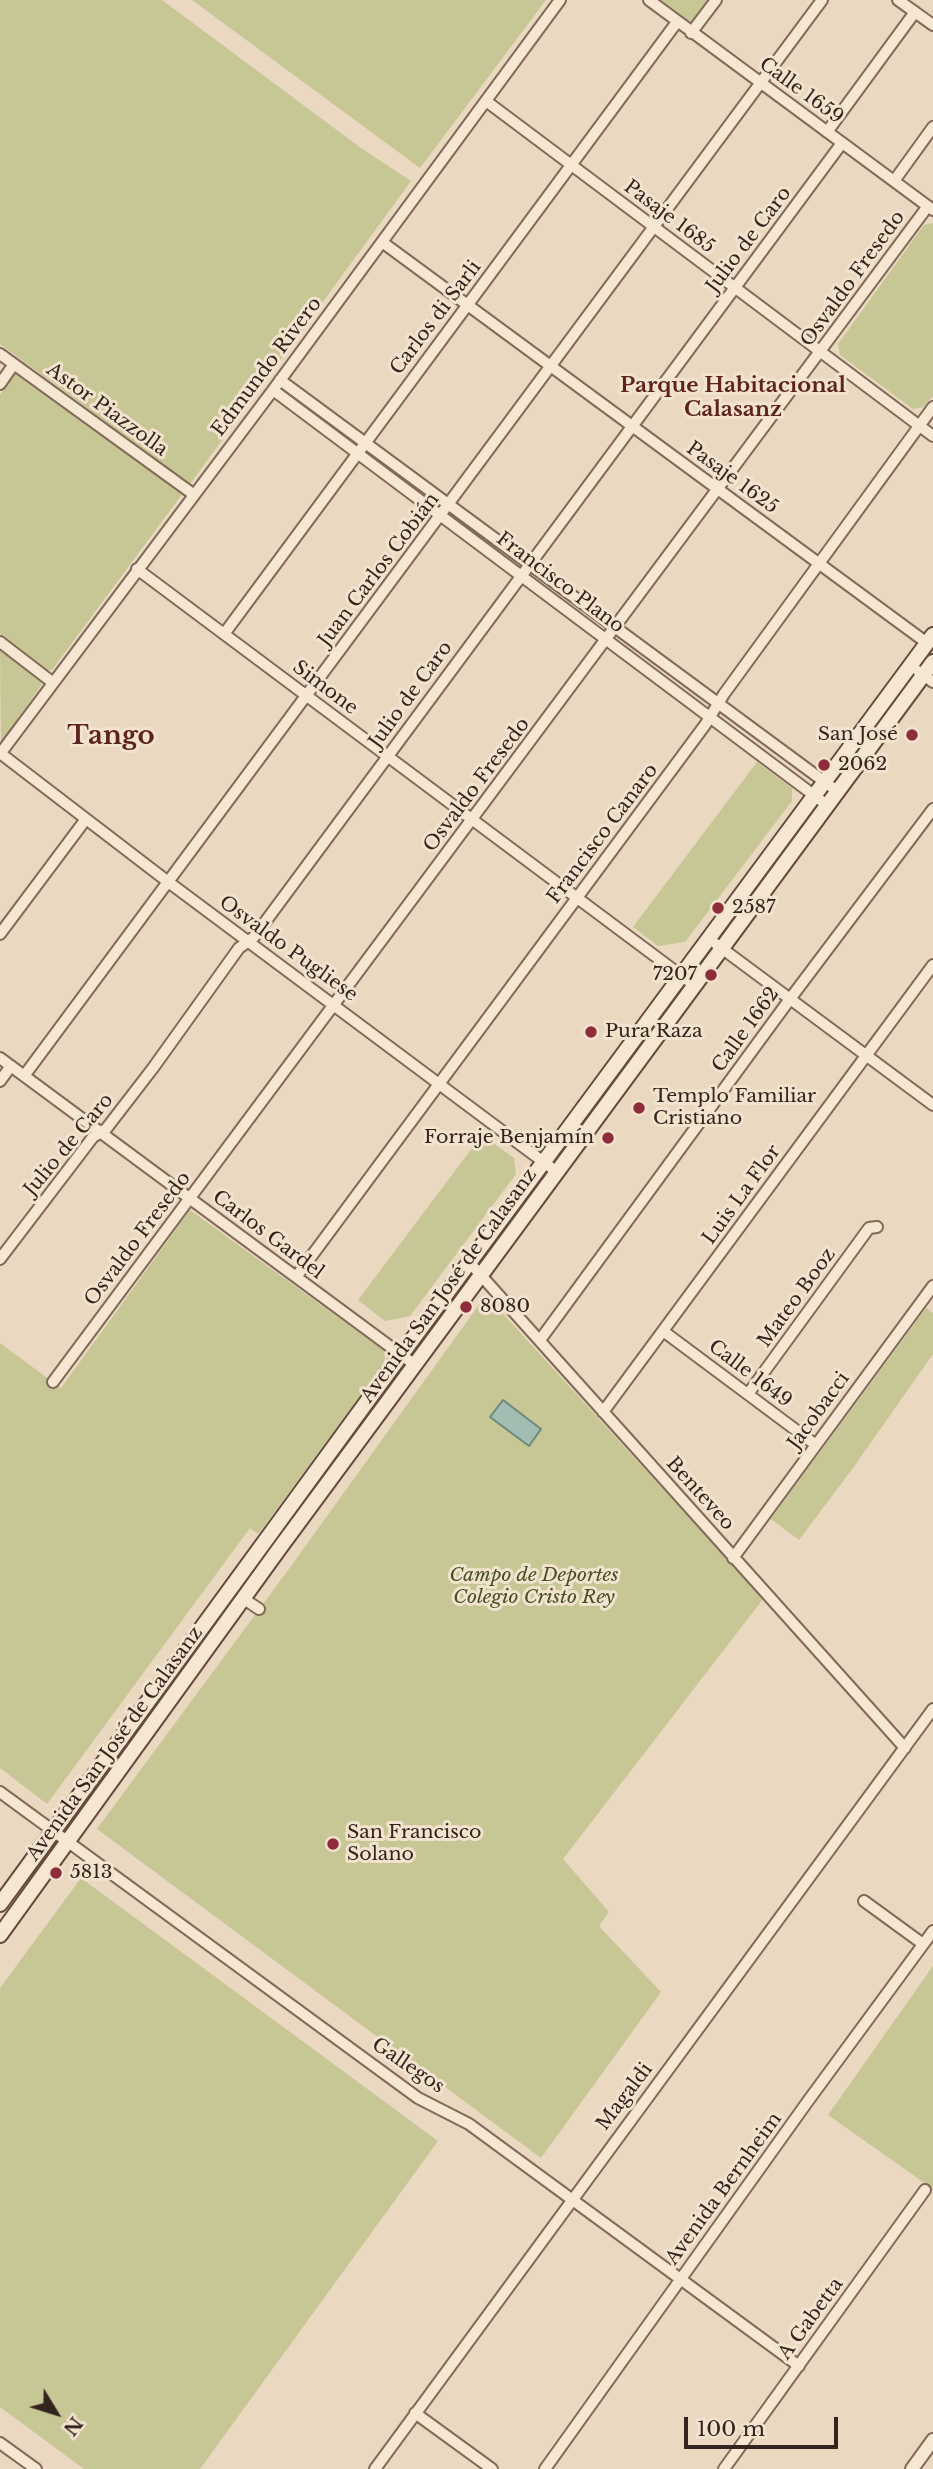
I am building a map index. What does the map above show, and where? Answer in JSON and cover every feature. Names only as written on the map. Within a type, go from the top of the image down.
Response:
[{"type":"main road","name":"Avenida San José de Calasanz","points":[[0,1904],[469,1262],[930,639]]},
{"type":"main road","name":"Avenida San José de Calasanz","points":[[0,1935],[837,791],[928,678],[933,662]]},
{"type":"street","name":"Edmundo Rivero","points":[[0,753],[560,0]]},
{"type":"street","name":"Calle 1659","points":[[649,0],[930,208]]},
{"type":"street","points":[[691,33],[716,0]]},
{"type":"street","name":"Juan Carlos Cobián","points":[[24,1076],[822,0]]},
{"type":"street","points":[[898,0],[933,25]]},
{"type":"street","points":[[827,132],[915,12]]},
{"type":"street","name":"Carlos di Sarli","points":[[223,634],[677,22]]},
{"type":"street","name":"Pasaje 1685","points":[[486,101],[933,436]]},
{"type":"street","points":[[894,181],[933,127]]},
{"type":"street","name":"Julio de Caro","points":[[0,1259],[93,1137],[106,1129],[153,1069],[239,948],[254,937],[842,143]]},
{"type":"street","name":"Osvaldo Fresedo","points":[[53,1382],[930,208]]},
{"type":"street","name":"Pasaje 1625","points":[[382,242],[819,564],[930,639]]},
{"type":"street","name":"Astor Piazzolla","points":[[0,354],[193,495]]},
{"type":"street","points":[[0,384],[14,364]]},
{"type":"street","name":"Francisco Plano","points":[[276,385],[365,443],[837,791]]},
{"type":"street","name":"Francisco Plano","points":[[276,385],[358,453],[827,805]]},
{"type":"street","name":"Francisco Canaro","points":[[296,1278],[710,718],[933,407]]},
{"type":"street","name":"Simone","points":[[137,569],[694,985]]},
{"type":"street","points":[[0,642],[52,682]]},
{"type":"street","points":[[910,665],[928,678]]},
{"type":"street","name":"Osvaldo Pugliese","points":[[0,753],[557,1172]]},
{"type":"street","name":"Calle 1662","points":[[540,1340],[933,809]]},
{"type":"street","points":[[0,933],[86,819]]},
{"type":"street","points":[[709,938],[933,1105]]},
{"type":"street","name":"Luis La Flor","points":[[603,1412],[933,965]]},
{"type":"street","name":"Carlos Gardel","points":[[0,1058],[415,1365]]},
{"type":"street","points":[[0,1081],[11,1066]]},
{"type":"street","name":"Mateo Booz","points":[[748,1394],[869,1228],[877,1227]]},
{"type":"street","name":"Benteveo","points":[[469,1262],[905,1748]]},
{"type":"street","name":"Jacobacci","points":[[733,1558],[931,1293]]},
{"type":"street","name":"Calle 1649","points":[[663,1331],[816,1445]]},
{"type":"street","points":[[244,1599],[259,1609]]},
{"type":"street","name":"Magaldi","points":[[375,2469],[933,1709]]},
{"type":"street","name":"Gallegos","points":[[0,1792],[418,2098],[469,2124],[799,2366]]},
{"type":"street","points":[[864,1900],[923,1944]]},
{"type":"street","name":"Avenida Bernheim","points":[[545,2469],[933,1931]]},
{"type":"street","name":"A Gabetta","points":[[724,2469],[925,2190]]},
{"type":"street","points":[[415,2413],[492,2469]]},
{"type":"street","points":[[912,2469],[933,2440]]},
{"type":"street","points":[[0,2443],[36,2469]]},
{"type":"green space","points":[[0,0],[162,0],[361,148],[411,181],[190,484],[0,344]]},
{"type":"green space","points":[[192,0],[546,0],[420,168]]},
{"type":"green space","points":[[649,0],[716,0],[691,33]]},
{"type":"green space","points":[[933,223],[933,396],[924,407],[913,409],[840,355],[838,344],[924,225]]},
{"type":"green space","points":[[15,374],[23,375],[183,493],[52,670],[47,671],[0,634],[0,395]]},
{"type":"green space","points":[[0,649],[42,684],[1,743]]},
{"type":"green space","points":[[757,762],[792,788],[792,801],[685,942],[658,946],[633,927]]},
{"type":"green space","points":[[482,1135],[514,1158],[516,1174],[410,1316],[385,1321],[358,1300]]},
{"type":"green space","points":[[190,1210],[384,1351],[385,1358],[383,1365],[258,1534],[250,1528],[47,1804],[0,1768],[0,1343],[61,1388]]},
{"type":"green space","name":"Campo de Deportes Colegio Cristo Rey","points":[[486,1295],[763,1599],[563,1859],[609,1912],[599,1926],[661,1992],[541,2158],[97,1829]]},
{"type":"green space","points":[[926,1308],[933,1313],[933,1354],[799,1540],[771,1519]]},
{"type":"green space","points":[[81,1878],[438,2141],[200,2469],[84,2469],[0,2407],[0,1988]]},
{"type":"green space","points":[[933,1966],[933,2189],[828,2115]]},
{"type":"shaded area","points":[[503,1400],[541,1429],[529,1446],[490,1417]]},
{"type":"place","name":"San José","points":[[912,735]]},
{"type":"place","name":"2062","points":[[824,765]]},
{"type":"place","name":"2587","points":[[718,908]]},
{"type":"place","name":"7207","points":[[711,975]]},
{"type":"place","name":"Pura Raza","points":[[591,1032]]},
{"type":"place","name":"Templo Familiar Cristiano","points":[[639,1108]]},
{"type":"place","name":"Forraje Benjamín","points":[[608,1138]]},
{"type":"place","name":"8080","points":[[466,1307]]},
{"type":"place","name":"San Francisco Solano","points":[[333,1844]]},
{"type":"place","name":"5813","points":[[56,1873]]},
{"type":"district","name":"Parque Habitacional Calasanz","points":[[733,398]]},
{"type":"district","name":"Tango","points":[[111,737]]}]
